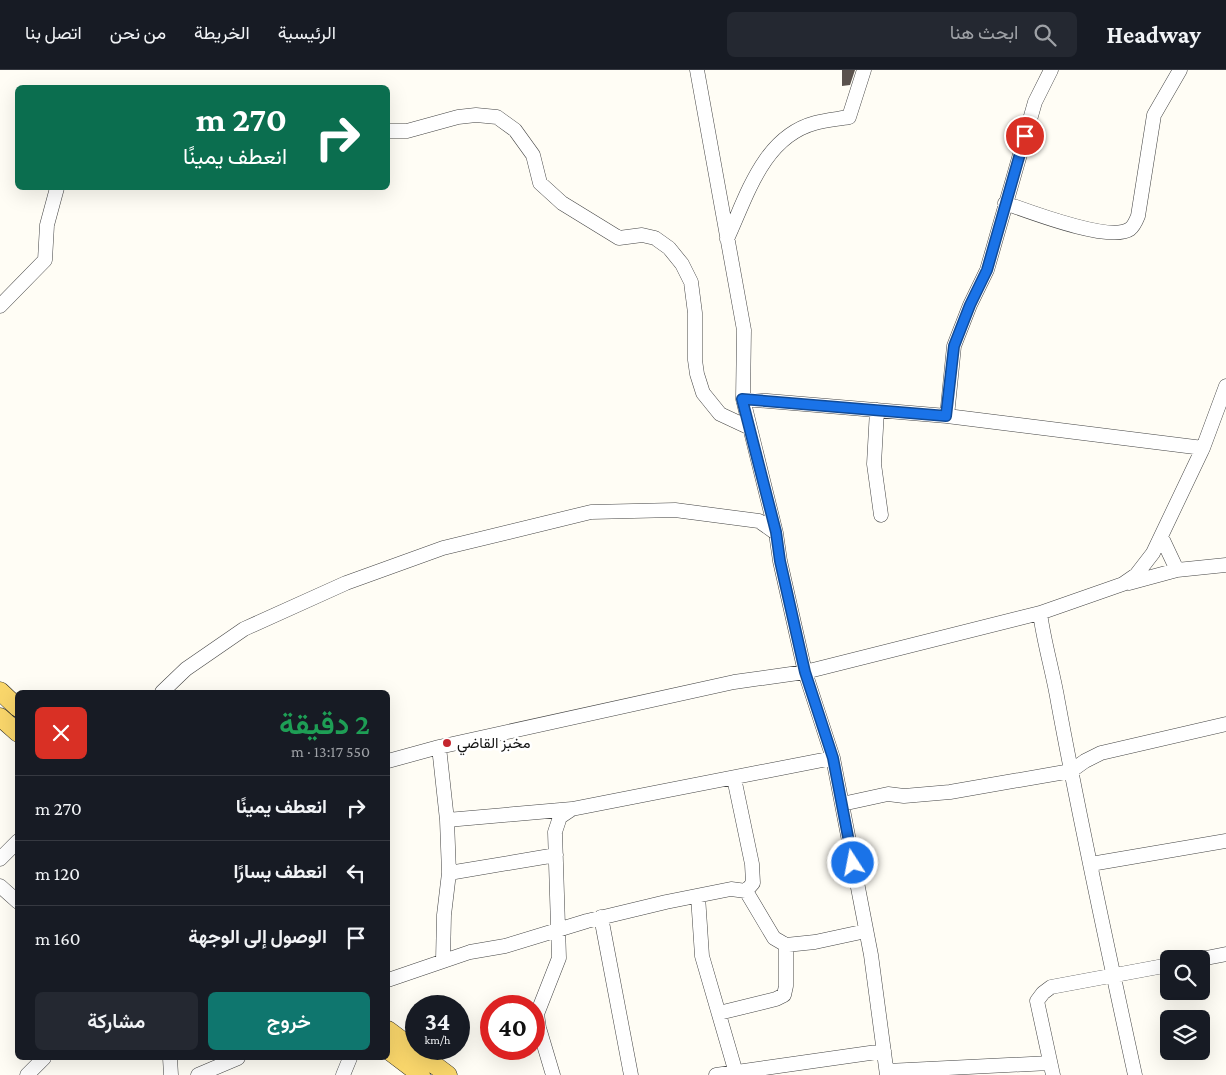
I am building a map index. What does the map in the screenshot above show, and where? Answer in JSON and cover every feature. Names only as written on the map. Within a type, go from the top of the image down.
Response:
[{"type":"main road","points":[[0,691],[15,705]]},
{"type":"main road","points":[[0,717],[15,730]]},
{"type":"main road","points":[[390,1032],[448,1075]]},
{"type":"main road","points":[[390,1052],[421,1075]]},
{"type":"street","points":[[697,70],[744,330],[742,399],[776,532],[780,561],[805,672],[833,758],[871,955],[887,1073],[1051,1069],[1037,1001],[1043,993],[1051,988],[1160,967]]},
{"type":"street","points":[[727,239],[763,162],[785,137],[814,123],[849,118],[864,70]]},
{"type":"street","points":[[946,416],[954,346],[970,305],[987,270],[1035,102],[1051,70]]},
{"type":"street","points":[[1005,203],[1066,224],[1116,233],[1128,230],[1138,216],[1154,115],[1180,70]]},
{"type":"street","points":[[390,131],[407,131],[458,117],[476,115],[497,118],[515,130],[532,155],[540,183],[562,203],[619,238],[642,235],[654,238],[669,248],[682,264],[691,282],[695,313],[695,360],[703,394],[720,414],[750,428]]},
{"type":"street","points":[[0,306],[45,260],[47,225],[56,190]]},
{"type":"street","points":[[1123,584],[1136,575],[1147,563],[1202,448],[1226,386]]},
{"type":"street","points":[[742,399],[946,416],[1202,448]]},
{"type":"street","points":[[877,410],[874,464],[881,515]]},
{"type":"street","points":[[164,690],[186,669],[244,629],[346,583],[443,548],[591,512],[675,510],[758,521],[776,532]]},
{"type":"street","points":[[1161,536],[1177,570]]},
{"type":"street","points":[[390,760],[438,747],[734,682],[805,672],[1040,613],[1123,584],[1177,570],[1226,565]]},
{"type":"street","points":[[1040,613],[1042,634],[1058,699],[1070,772],[1135,1075]]},
{"type":"street","points":[[842,804],[888,794],[904,796],[950,792],[1070,772],[1085,761],[1101,754],[1226,724]]},
{"type":"street","points":[[438,747],[447,820],[449,873],[444,915],[443,960]]},
{"type":"street","points":[[447,820],[572,809],[833,758]]},
{"type":"street","points":[[734,778],[752,864],[753,882],[746,890]]},
{"type":"street","points":[[552,1075],[537,1014],[559,958],[555,832],[560,817],[572,809]]},
{"type":"street","points":[[1091,864],[1226,841]]},
{"type":"street","points":[[0,860],[15,844]]},
{"type":"street","points":[[449,873],[556,855]]},
{"type":"street","points":[[0,886],[15,899]]},
{"type":"street","points":[[390,979],[470,952],[505,946],[601,917],[731,889],[746,890]]},
{"type":"street","points":[[746,890],[774,938],[786,945],[815,942],[866,931]]},
{"type":"street","points":[[698,896],[702,956],[736,1073]]},
{"type":"street","points":[[601,917],[631,1075]]},
{"type":"street","points":[[718,1013],[776,999],[784,995],[786,986],[786,945]]},
{"type":"street","points":[[1210,957],[1226,954]]},
{"type":"street","points":[[716,1075],[884,1051]]},
{"type":"street","points":[[28,1075],[42,1060]]},
{"type":"street","points":[[170,1060],[171,1075]]},
{"type":"street","points":[[198,1075],[233,1060]]},
{"type":"street","points":[[343,1075],[349,1060]]},
{"type":"building","points":[[842,70],[855,70],[850,85],[842,86]]},
{"type":"place","name":"مخبز القاضي","points":[[447,743]]},
{"type":"route","points":[[853,863],[833,758],[805,672],[780,561],[776,532],[742,399],[946,416],[954,346],[970,305],[987,270],[1025,136]]}]
